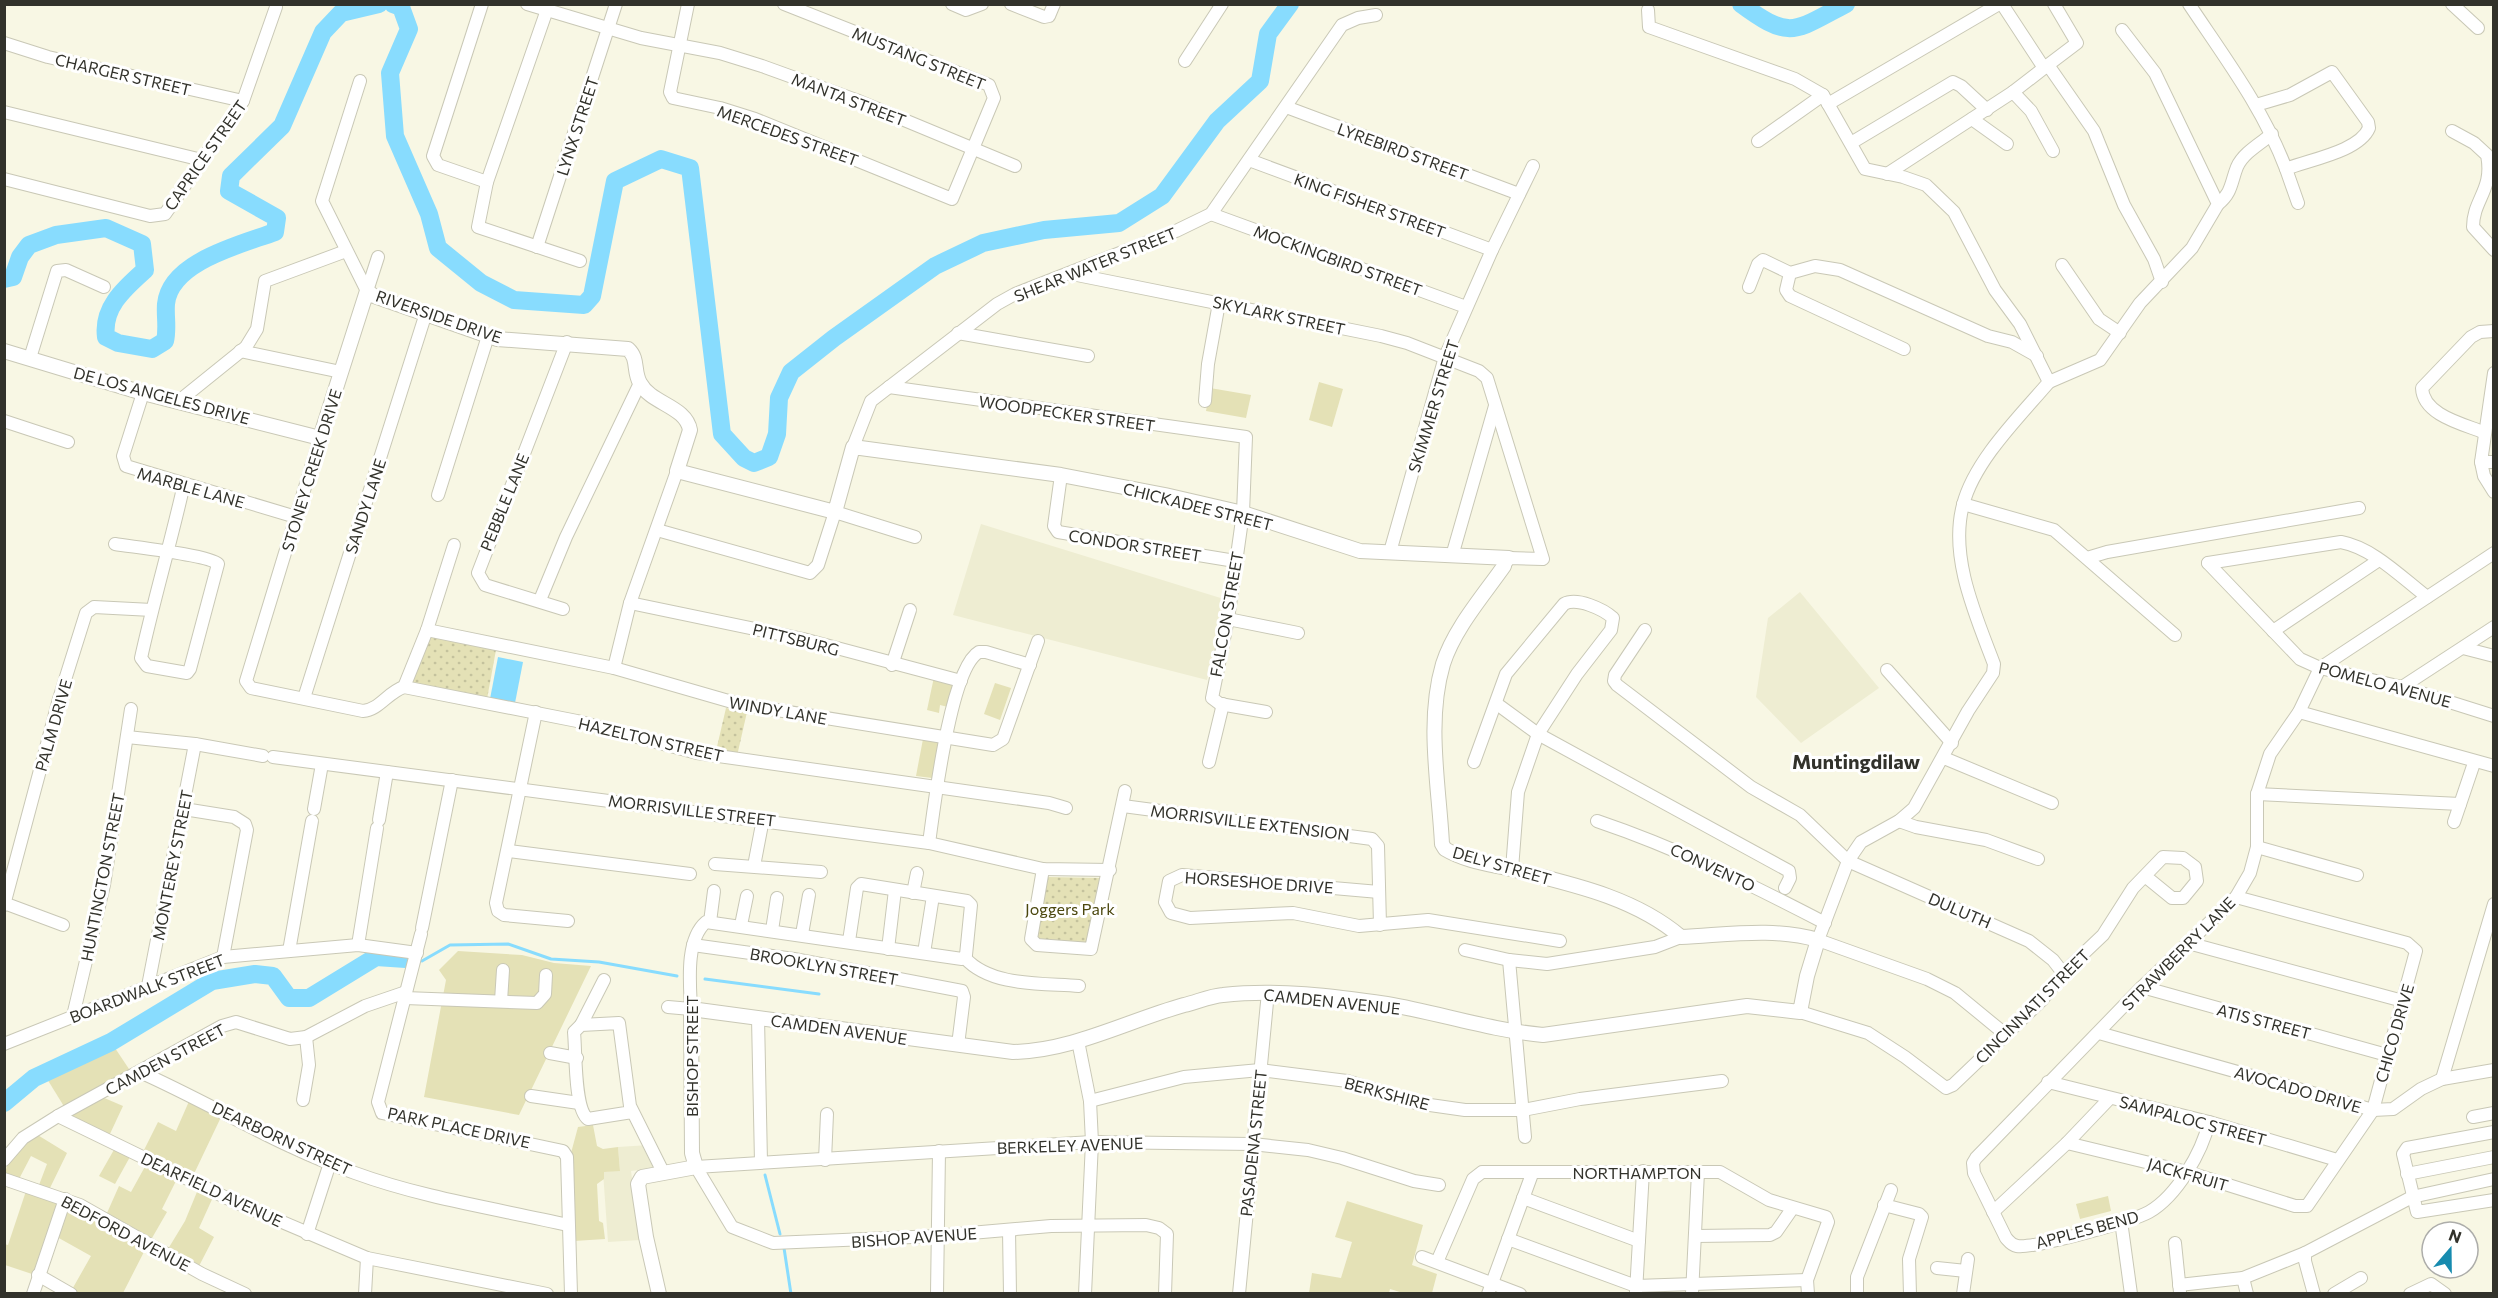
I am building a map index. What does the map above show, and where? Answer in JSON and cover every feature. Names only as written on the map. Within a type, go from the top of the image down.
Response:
[{"type":"street","points":[[482,4],[433,156],[438,165],[487,182]]},
{"type":"street","name":"MANTA STREET","points":[[527,4],[548,8],[641,38],[679,44],[762,66],[856,100],[1015,166]]},
{"type":"street","name":"LYNX STREET","points":[[537,247],[616,4]]},
{"type":"street","points":[[679,44],[688,4]]},
{"type":"street","name":"MUSTANG STREET","points":[[784,4],[993,81],[994,98],[952,199]]},
{"type":"street","points":[[952,4],[966,9],[982,4]]},
{"type":"street","points":[[1011,4],[1044,17],[1049,15],[1054,4]]},
{"type":"street","points":[[1185,61],[1222,4]]},
{"type":"street","points":[[1758,141],[1826,100],[2000,4],[2094,131],[2124,205],[2154,259],[2162,282]]},
{"type":"street","points":[[1887,174],[1987,110],[2077,43],[2054,4]]},
{"type":"street","points":[[2189,4],[2256,105],[2272,134],[2298,204]]},
{"type":"street","points":[[2452,4],[2478,28]]},
{"type":"street","name":"CAPRICE STREET","points":[[4,179],[161,216],[168,211],[243,101],[276,5]]},
{"type":"street","points":[[548,8],[487,182],[478,227],[579,261]]},
{"type":"street","points":[[1648,10],[1650,27],[1796,79],[1826,100],[1865,169],[1926,185],[1954,212],[1995,290],[2020,324],[2049,382]]},
{"type":"street","name":"SHEAR WATER STREET","points":[[657,530],[810,573],[818,565],[853,447],[871,401],[958,333],[1015,294],[1176,231],[1211,214],[1342,25],[1358,18],[1376,15]]},
{"type":"street","points":[[2122,30],[2154,73],[2218,204]]},
{"type":"street","name":"CHARGER STREET","points":[[4,43],[48,57],[243,101]]},
{"type":"street","name":"MERCEDES STREET","points":[[679,44],[670,92],[673,98],[720,108],[755,119],[952,199]]},
{"type":"street","points":[[2256,105],[2290,95],[2332,72],[2368,122],[2367,132],[2328,157],[2286,169]]},
{"type":"street","name":"RIVERSIDE DRIVE","points":[[360,81],[322,196],[322,206],[367,291],[374,296],[488,336],[628,349],[635,357],[640,383]]},
{"type":"street","points":[[1851,143],[1953,82],[1961,86],[1987,110]]},
{"type":"street","points":[[2013,92],[2031,111],[2053,152]]},
{"type":"street","name":"LYREBIRD STREET","points":[[1286,107],[1520,194]]},
{"type":"street","points":[[4,112],[202,160]]},
{"type":"street","points":[[1972,119],[2007,144]]},
{"type":"street","points":[[2452,131],[2474,143],[2487,155],[2490,174],[2488,187],[2473,218],[2473,227],[2493,250]]},
{"type":"street","points":[[1800,1012],[1807,976],[1818,940],[1848,861],[1861,842],[1899,821],[1914,808],[1994,669],[1971,603],[1962,554],[1960,524],[1963,504],[1982,465],[2049,382],[2100,360],[2140,303],[2192,248],[2218,204],[2231,190],[2237,166],[2272,134]]},
{"type":"street","name":"KING FISHER STREET","points":[[1249,160],[1492,250]]},
{"type":"street","name":"SKIMMER STREET","points":[[1390,552],[1445,357],[1492,250],[1533,166]]},
{"type":"street","name":"MOCKINGBIRD STREET","points":[[1211,214],[1466,307]]},
{"type":"street","points":[[179,401],[246,347],[257,329],[265,281],[346,251]]},
{"type":"street","name":"STONEY CREEK DRIVE","points":[[304,698],[251,688],[247,684],[320,438],[378,257]]},
{"type":"street","points":[[1749,287],[1758,264],[1763,260],[1790,273],[1815,266],[1840,270],[1988,336],[2012,342],[2038,357]]},
{"type":"street","points":[[2062,265],[2080,295],[2099,319],[2120,333]]},
{"type":"street","points":[[30,358],[57,271],[66,270],[104,287]]},
{"type":"street","points":[[1790,273],[1786,290],[1790,296],[1904,348]]},
{"type":"street","name":"SKYLARK STREET","points":[[1070,274],[1381,336],[1445,357],[1484,374],[1495,406]]},
{"type":"street","points":[[1205,401],[1208,364],[1219,303]]},
{"type":"street","name":"SANDY LANE","points":[[304,698],[426,313]]},
{"type":"street","points":[[2483,432],[2435,411],[2422,396],[2422,388],[2424,383],[2471,337],[2480,332],[2493,331]]},
{"type":"street","points":[[958,333],[1088,356]]},
{"type":"street","points":[[438,495],[488,336]]},
{"type":"street","name":"PEBBLE LANE","points":[[563,609],[540,600],[485,585],[478,573],[567,342]]},
{"type":"street","name":"DE LOS ANGELES DRIVE","points":[[4,351],[143,393],[320,438]]},
{"type":"street","points":[[240,351],[341,372]]},
{"type":"street","points":[[2493,373],[2483,432],[2487,462],[2484,476],[2493,492]]},
{"type":"street","points":[[540,600],[566,537],[640,383],[656,400],[680,413],[690,430],[630,603],[614,668]]},
{"type":"street","name":"WOODPECKER STREET","points":[[889,387],[1246,437]]},
{"type":"street","name":"MARBLE LANE","points":[[143,393],[123,456],[126,466],[296,517]]},
{"type":"street","points":[[1452,556],[1495,406]]},
{"type":"street","name":"CHICKADEE STREET","points":[[853,447],[1061,475],[1243,513],[1344,546],[1506,562],[1543,559],[1495,406]]},
{"type":"street","points":[[4,421],[68,442]]},
{"type":"street","name":"FALCON STREET","points":[[1224,704],[1214,700],[1211,694],[1228,618],[1243,513],[1246,437]]},
{"type":"street","points":[[677,471],[835,512],[915,537]]},
{"type":"street","name":"CONDOR STREET","points":[[1061,475],[1054,526],[1058,532],[1235,561]]},
{"type":"street","points":[[115,544],[169,553],[210,558],[216,562],[218,568],[187,673],[147,666],[141,662],[152,610],[169,553],[184,484]]},
{"type":"street","points":[[1963,504],[2054,530],[2175,635]]},
{"type":"street","points":[[2087,558],[2107,552],[2359,508]]},
{"type":"street","name":"POMELO AVENUE","points":[[2379,560],[2354,544],[2334,542],[2208,563],[2300,659],[2320,668],[2402,687],[2493,716]]},
{"type":"street","points":[[304,698],[368,711],[393,691],[404,687],[427,630],[454,545]]},
{"type":"street","points":[[2320,668],[2493,553]]},
{"type":"street","points":[[2273,631],[2379,560],[2427,597]]},
{"type":"street","name":"DELY STREET","points":[[1506,562],[1472,613],[1444,662],[1437,692],[1434,729],[1444,846],[1451,852],[1477,861],[1625,902],[1661,920],[1681,937]]},
{"type":"street","points":[[1474,762],[1506,674],[1564,604],[1574,601],[1607,613],[1613,618],[1611,630],[1577,674],[1538,734],[1518,792],[1512,869]]},
{"type":"street","name":"PITTSBURG","points":[[630,603],[803,639],[961,681]]},
{"type":"street","name":"PALM DRIVE","points":[[5,904],[59,699],[86,613],[94,607],[152,610]]},
{"type":"street","points":[[892,664],[910,610]]},
{"type":"street","points":[[1228,618],[1298,633]]},
{"type":"street","points":[[2402,687],[2493,627]]},
{"type":"street","name":"WINDY LANE","points":[[427,630],[614,668],[739,704],[993,745],[1001,742],[1030,664]]},
{"type":"street","points":[[1645,630],[1616,675],[1614,681],[1617,685],[1751,787],[1800,814],[1848,861]]},
{"type":"street","points":[[929,843],[945,737],[961,681],[971,658],[980,652],[1030,664],[1038,641]]},
{"type":"street","points":[[2463,648],[2493,656]]},
{"type":"street","name":"STRAWBERRY LANE","points":[[1976,1158],[2142,987],[2236,897],[2250,873],[2257,847],[2257,794],[2270,754],[2299,712],[2320,668]]},
{"type":"street","points":[[1887,670],[1952,743]]},
{"type":"street","name":"HAZELTON STREET","points":[[404,687],[536,712],[697,753],[937,789],[1049,803],[1066,808]]},
{"type":"street","points":[[1209,762],[1224,704],[1266,712]]},
{"type":"street","points":[[1497,704],[1538,734],[1789,871],[1790,878],[1785,888]]},
{"type":"street","name":"HUNTINGTON STREET","points":[[73,1016],[104,885],[131,709]]},
{"type":"street","points":[[536,712],[509,851],[496,903],[498,911],[504,915],[568,921]]},
{"type":"street","points":[[2299,712],[2474,763],[2493,766]]},
{"type":"street","name":"MORRISVILLE STREET","points":[[127,737],[195,744],[322,764],[763,819],[929,843],[1042,869],[1110,870]]},
{"type":"street","name":"MONTEREY STREET","points":[[148,986],[195,744]]},
{"type":"street","points":[[1944,758],[2052,803]]},
{"type":"street","points":[[2454,822],[2474,763]]},
{"type":"street","points":[[289,951],[322,764]]},
{"type":"street","points":[[358,945],[387,772]]},
{"type":"street","points":[[417,953],[452,780]]},
{"type":"street","points":[[1042,869],[1031,939],[1037,945],[1086,951],[1093,947],[1125,791]]},
{"type":"street","points":[[2257,794],[2460,804]]},
{"type":"street","name":"MORRISVILLE EXTENSION","points":[[1123,806],[1364,836],[1376,842],[1379,892]]},
{"type":"street","points":[[184,809],[234,818],[245,824],[247,830],[223,957]]},
{"type":"street","points":[[754,866],[763,819]]},
{"type":"street","name":"CONVENTO","points":[[1597,821],[1674,848],[1732,874],[1825,923]]},
{"type":"street","points":[[1899,821],[1926,829],[1986,840],[2038,859]]},
{"type":"street","points":[[2257,847],[2357,874]]},
{"type":"street","points":[[509,851],[690,874]]},
{"type":"street","name":"DULUTH","points":[[1848,861],[2029,941],[2053,960],[2063,973]]},
{"type":"street","points":[[715,864],[821,872]]},
{"type":"street","points":[[913,893],[917,873]]},
{"type":"street","name":"HORSESHOE DRIVE","points":[[1379,892],[1182,875],[1169,881],[1164,902],[1171,913],[1190,918],[1278,912],[1339,924],[1380,925],[1428,920],[1560,941]]},
{"type":"street","name":"CINCINNATI STREET","points":[[1946,1088],[1953,1085],[2043,1000],[2063,973],[2103,935],[2133,888],[2145,876]]},
{"type":"street","points":[[849,941],[859,886],[895,890],[970,903],[965,958]]},
{"type":"street","points":[[888,949],[895,890]]},
{"type":"street","points":[[710,922],[714,891]]},
{"type":"street","points":[[1379,892],[1380,925]]},
{"type":"street","points":[[741,925],[747,896]]},
{"type":"street","points":[[802,934],[809,896]]},
{"type":"street","points":[[924,953],[933,896]]},
{"type":"street","name":"CHICO DRIVE","points":[[2236,897],[2415,947],[2416,954],[2373,1110],[2337,1160],[2313,1201],[2307,1206]]},
{"type":"street","points":[[772,930],[777,898]]},
{"type":"street","points":[[5,904],[63,925]]},
{"type":"street","points":[[2442,1079],[2489,932],[2493,904]]},
{"type":"street","points":[[693,945],[699,928],[710,922],[741,925],[888,949],[965,958],[983,972],[1003,979],[1079,986]]},
{"type":"street","points":[[1465,950],[1509,960],[1547,964],[1655,947],[1681,937],[1748,932],[1800,934],[1927,979],[1955,993],[2005,1034]]},
{"type":"street","points":[[2188,943],[2403,1001]]},
{"type":"street","name":"BOARDWALK STREET","points":[[4,1044],[223,957],[358,945],[417,953]]},
{"type":"street","name":"BROOKLYN STREET","points":[[693,945],[962,991],[964,998],[958,1045]]},
{"type":"street","name":"BISHOP STREET","points":[[693,945],[692,1152],[696,1167]]},
{"type":"street","name":"PARK PLACE DRIVE","points":[[417,953],[378,1102],[382,1113],[563,1151],[567,1156],[568,1225]]},
{"type":"street","points":[[1509,960],[1525,1137]]},
{"type":"street","points":[[501,1001],[503,970]]},
{"type":"street","points":[[303,1100],[309,1065],[306,1037],[365,1006],[405,995],[537,1003],[545,993],[546,975]]},
{"type":"street","points":[[604,980],[574,1032],[579,1103],[583,1116],[588,1119],[632,1112]]},
{"type":"street","name":"ATIS STREET","points":[[2142,987],[2387,1055]]},
{"type":"street","name":"CAMDEN AVENUE","points":[[668,1007],[999,1051],[1028,1052],[1078,1041],[1154,1014],[1221,995],[1268,992],[1388,1005],[1515,1033],[1543,1035],[1747,1006],[1800,1012],[1868,1034],[1905,1057],[1946,1088]]},
{"type":"street","name":"PASADENA STREET","points":[[1239,1293],[1268,992]]},
{"type":"street","points":[[758,1018],[761,1162]]},
{"type":"street","name":"CAMDEN STREET","points":[[4,1160],[23,1138],[58,1116],[222,1026],[236,1022],[290,1039],[306,1037]]},
{"type":"street","points":[[580,1025],[619,1023],[632,1112],[663,1172]]},
{"type":"street","name":"AVOCADO DRIVE","points":[[2098,1033],[2373,1110],[2393,1109],[2421,1089],[2442,1079],[2493,1070]]},
{"type":"street","points":[[1078,1041],[1090,1101],[1092,1142],[1090,1225],[1085,1293]]},
{"type":"street","points":[[550,1053],[577,1058]]},
{"type":"street","name":"BERKSHIRE","points":[[1090,1101],[1184,1077],[1260,1070],[1347,1081],[1416,1103],[1465,1110],[1523,1110],[1580,1099],[1722,1081]]},
{"type":"street","name":"DEARBORN STREET","points":[[140,1072],[330,1163],[407,1188],[568,1225]]},
{"type":"street","name":"SAMPALOC STREET","points":[[2048,1082],[2209,1122],[2337,1160]]},
{"type":"street","points":[[531,1096],[579,1103]]},
{"type":"street","points":[[1993,1212],[2067,1143],[2110,1098]]},
{"type":"street","points":[[2473,1117],[2493,1113]]},
{"type":"street","points":[[825,1160],[827,1114]]},
{"type":"street","name":"DEARFIELD AVENUE","points":[[58,1116],[307,1234],[367,1258],[547,1293]]},
{"type":"street","name":"APPLES BEND","points":[[1976,1158],[1974,1173],[2006,1238],[2018,1246],[2045,1243],[2150,1212],[2187,1172],[2199,1152],[2209,1122]]},
{"type":"street","points":[[2493,1132],[2407,1148],[2403,1154],[2414,1209],[2422,1214],[2493,1200]]},
{"type":"street","name":"BERKELEY AVENUE","points":[[696,1167],[1092,1142],[1252,1143],[1331,1155],[1414,1181],[1439,1185]]},
{"type":"street","name":"JACKFRUIT","points":[[2067,1143],[2187,1172],[2295,1206],[2307,1206]]},
{"type":"street","points":[[937,1293],[936,1236],[939,1151]]},
{"type":"street","points":[[2407,1174],[2493,1157]]},
{"type":"street","points":[[307,1234],[330,1163]]},
{"type":"street","points":[[660,1293],[646,1237],[638,1184],[642,1177],[696,1167]]},
{"type":"street","name":"BISHOP AVENUE","points":[[696,1167],[732,1227],[773,1244],[1090,1225],[1146,1225],[1159,1228],[1167,1234],[1165,1293]]},
{"type":"street","points":[[1636,1290],[1643,1171]]},
{"type":"street","name":"NORTHAMPTON","points":[[1437,1262],[1473,1179],[1482,1172],[1532,1174],[1643,1171],[1719,1172],[1754,1194],[1792,1209],[1824,1215],[1828,1219],[1807,1280]]},
{"type":"street","points":[[1692,1289],[1698,1172]]},
{"type":"street","points":[[1490,1288],[1532,1174]]},
{"type":"street","name":"BEDFORD AVENUE","points":[[4,1179],[65,1199],[202,1274],[245,1293]]},
{"type":"street","points":[[2175,1243],[2180,1289],[2222,1287],[2306,1253],[2412,1197],[2493,1179]]},
{"type":"street","points":[[1857,1293],[1857,1276],[1891,1190]]},
{"type":"street","points":[[1523,1198],[1639,1241]]},
{"type":"street","points":[[33,1293],[65,1199]]},
{"type":"street","points":[[1884,1204],[1919,1214],[1922,1217],[1909,1259],[1910,1293]]},
{"type":"street","points":[[1696,1236],[1770,1235],[1776,1232],[1792,1209]]},
{"type":"street","points":[[2121,1221],[2131,1293]]},
{"type":"street","points":[[568,1225],[571,1293]]},
{"type":"street","points":[[1009,1230],[1010,1293]]},
{"type":"street","points":[[1508,1239],[1636,1290],[1692,1289],[1807,1280],[1808,1293]]},
{"type":"street","points":[[2306,1253],[2305,1261],[2314,1293]]},
{"type":"street","points":[[1422,1257],[1490,1288],[1520,1293]]},
{"type":"street","points":[[365,1293],[367,1258]]},
{"type":"street","points":[[1937,1268],[1967,1265],[1963,1293]]},
{"type":"street","points":[[38,1275],[71,1293]]},
{"type":"street","points":[[2243,1278],[2247,1293]]},
{"type":"street","points":[[2334,1293],[2361,1278]]},
{"type":"street","points":[[2410,1293],[2431,1284],[2445,1293]]},
{"type":"shaded area","points":[[981,524],[1227,600],[1207,680],[953,615]]},
{"type":"shaded area","points":[[1800,592],[1879,688],[1801,743],[1756,697],[1768,618]]},
{"type":"shaded area","points":[[649,1145],[656,1168],[631,1171],[640,1240],[608,1242],[603,1172],[620,1170],[618,1147]]},
{"type":"green space","points":[[1319,382],[1343,389],[1332,427],[1309,420]]},
{"type":"green space","points":[[1210,388],[1251,395],[1246,418],[1206,411]]},
{"type":"green space","points":[[430,636],[496,650],[487,699],[411,684]]},
{"type":"green space","points":[[934,677],[955,683],[948,707],[940,705],[939,713],[927,710]]},
{"type":"green space","points":[[995,683],[1011,688],[1000,720],[984,714]]},
{"type":"green space","points":[[726,708],[747,712],[737,756],[716,751]]},
{"type":"green space","points":[[923,739],[939,741],[932,778],[916,776]]},
{"type":"green space","name":"Joggers Park","points":[[1047,877],[1104,878],[1089,946],[1037,938]]},
{"type":"green space","points":[[458,951],[522,955],[554,963],[591,966],[519,1115],[424,1097],[446,980],[439,970]]},
{"type":"green space","points":[[111,1042],[131,1072],[65,1108],[44,1074]]},
{"type":"green space","points":[[102,1097],[123,1106],[109,1136],[66,1116]]},
{"type":"green space","points":[[190,1099],[222,1115],[192,1178],[142,1154],[158,1122],[176,1131]]},
{"type":"green space","points":[[593,1125],[597,1146],[603,1149],[618,1147],[620,1171],[604,1172],[604,1179],[597,1184],[599,1221],[603,1223],[605,1239],[574,1241],[571,1153],[578,1127]]},
{"type":"green space","points":[[36,1134],[67,1153],[49,1190],[39,1185],[47,1164],[31,1156],[19,1179],[5,1174],[8,1161]]},
{"type":"green space","points":[[115,1148],[131,1155],[115,1184],[99,1176]]},
{"type":"green space","points":[[147,1163],[178,1177],[162,1209],[167,1212],[152,1238],[107,1213],[119,1186],[131,1192]]},
{"type":"green space","points":[[199,1187],[214,1195],[199,1228],[214,1237],[199,1266],[168,1249],[185,1221]]},
{"type":"green space","points":[[27,1188],[58,1203],[35,1275],[5,1265],[4,1244],[8,1245]]},
{"type":"green space","points":[[2108,1196],[2111,1211],[2080,1219],[2076,1204]]},
{"type":"green space","points":[[1347,1201],[1423,1225],[1412,1265],[1437,1274],[1432,1293],[1403,1293],[1390,1289],[1389,1293],[1309,1293],[1312,1273],[1341,1278],[1352,1242],[1335,1237]]},
{"type":"green space","points":[[66,1203],[148,1244],[123,1293],[70,1293],[91,1256],[57,1237]]},
{"type":"water","points":[[498,657],[523,662],[515,703],[490,699]]},
{"type":"waterway","points":[[4,279],[13,277],[20,257],[29,245],[56,235],[106,228],[142,244],[145,270],[123,291],[111,307],[106,326],[106,337],[118,343],[152,349],[165,341],[166,304],[171,289],[180,276],[210,256],[275,232],[277,218],[229,191],[231,176],[282,126],[323,32],[341,13],[379,4]]},
{"type":"waterway","points":[[393,4],[401,7],[409,29],[390,73],[395,136],[429,214],[438,248],[481,283],[514,300],[584,305],[592,296],[615,181],[661,159],[690,168],[722,434],[744,458],[754,463],[769,457],[777,434],[779,398],[791,372],[834,338],[935,266],[983,243],[1044,230],[1119,223],[1162,196],[1217,121],[1260,81],[1268,34],[1290,4]]},
{"type":"waterway","points":[[1741,4],[1771,23],[1793,28],[1815,21],[1846,4]]},
{"type":"waterway","points":[[422,961],[450,945],[508,944],[551,959],[599,962],[677,976]]},
{"type":"waterway","points":[[4,1103],[34,1078],[111,1042],[212,981],[255,974],[273,976],[289,998],[309,998],[376,957],[406,959]]},
{"type":"waterway","points":[[705,979],[819,994]]},
{"type":"waterway","points":[[765,1175],[780,1234]]},
{"type":"waterway","points":[[784,1248],[791,1294]]},
{"type":"district","name":"Muntingdilaw","points":[[1856,761]]}]
